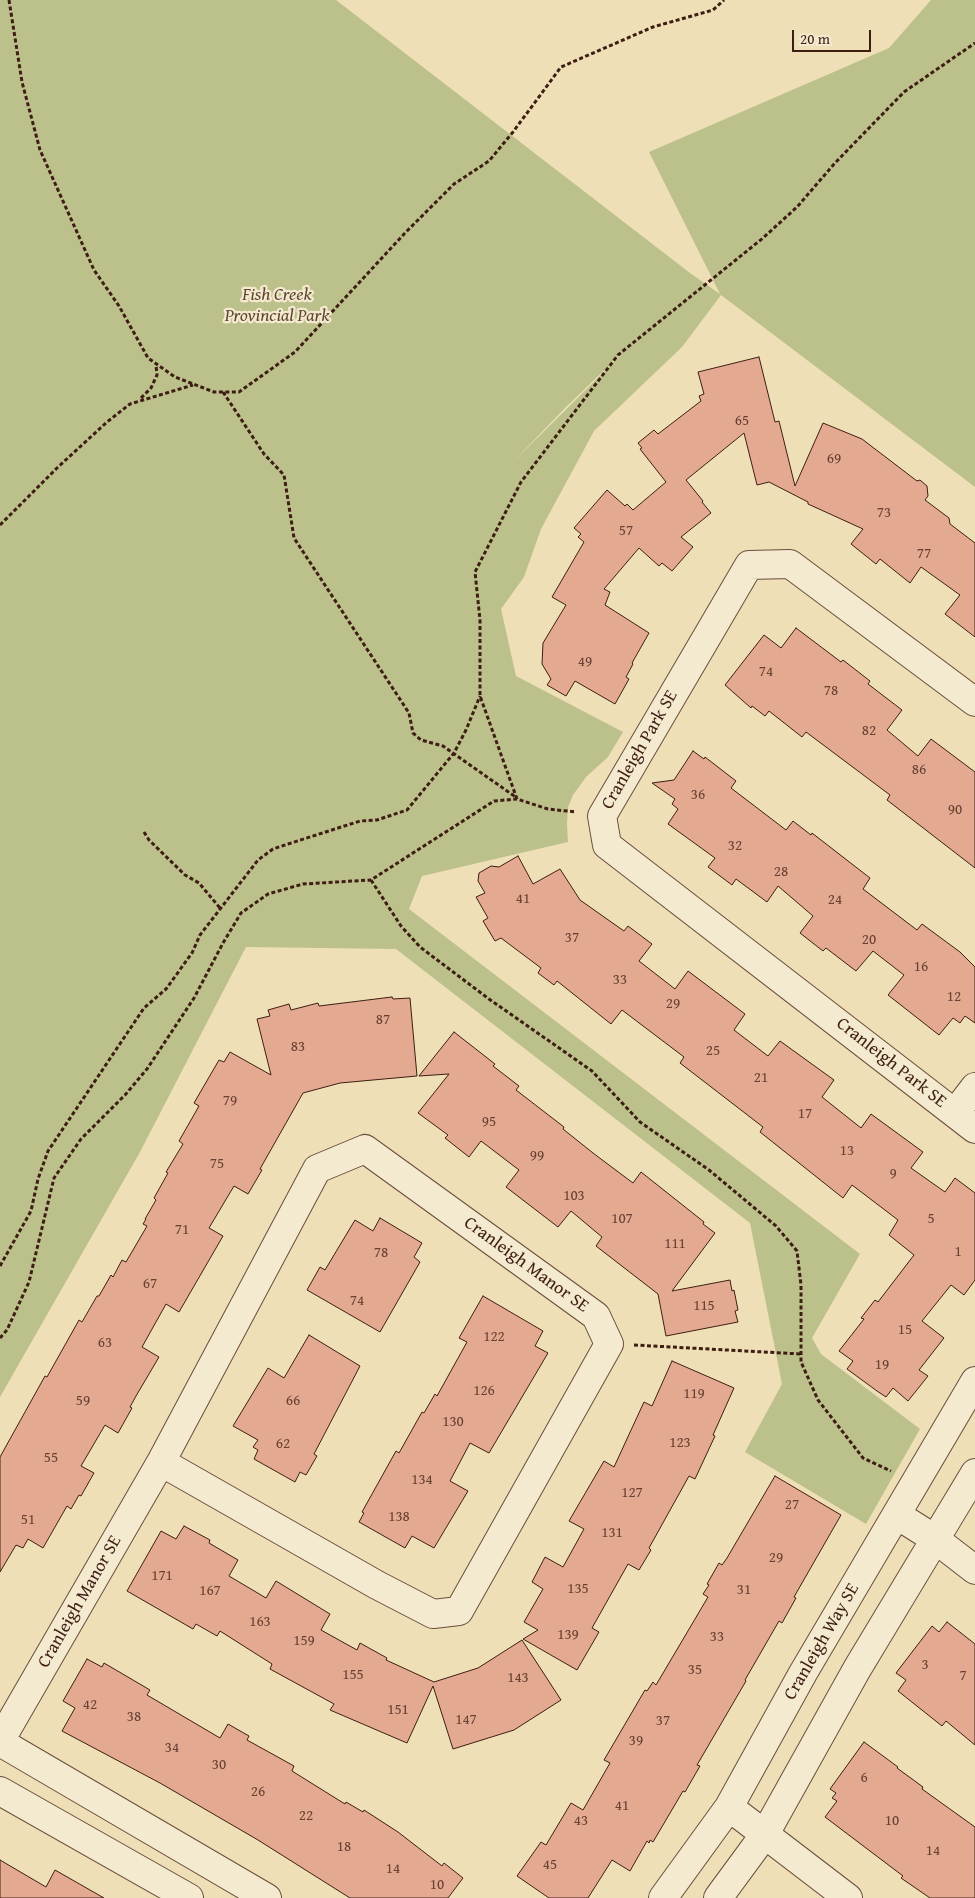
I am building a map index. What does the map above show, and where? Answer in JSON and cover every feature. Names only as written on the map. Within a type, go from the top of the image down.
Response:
[{"type":"street","name":"Cranleigh Park SE","points":[[975,702],[790,564],[749,565],[602,816],[607,845],[965,1121],[975,1087]]},
{"type":"street","name":"Cranleigh Manor SE","points":[[262,1896],[0,1742],[161,1462],[317,1169],[365,1149],[596,1316],[609,1344]]},
{"type":"street","points":[[161,1462],[377,1585],[433,1614],[459,1612],[609,1344]]},
{"type":"street","name":"Cranleigh Way SE","points":[[664,1898],[729,1807],[803,1673],[975,1381]]},
{"type":"street","points":[[718,1898],[765,1834],[857,1669],[975,1473]]},
{"type":"street","points":[[897,1514],[935,1539],[975,1570]]},
{"type":"street","points":[[0,1791],[189,1898]]},
{"type":"street","points":[[729,1807],[848,1898]]},
{"type":"path","points":[[9,0],[22,82],[40,150],[94,270],[119,306],[148,358],[175,377],[214,392],[239,392],[295,352],[405,233],[454,184],[489,161],[513,132],[560,67],[653,27],[713,10],[724,0]]},
{"type":"path","points":[[517,799],[480,696],[480,620],[475,572],[521,482],[618,355],[763,238],[797,207],[835,163],[904,92],[975,44]]},
{"type":"path","points":[[139,400],[151,388],[157,375],[156,364]]},
{"type":"path","points":[[0,524],[28,495],[107,422],[130,404],[194,384]]},
{"type":"path","points":[[223,392],[264,454],[284,475],[294,538],[408,713],[413,733],[421,740],[443,746],[517,799],[548,808],[602,816]]},
{"type":"path","points":[[0,1266],[31,1211],[38,1179],[48,1151],[144,1008],[166,989],[192,954],[200,934],[258,860],[272,849],[360,821],[377,820],[407,810],[454,753],[480,696]]},
{"type":"path","points":[[0,1338],[7,1330],[29,1282],[54,1178],[81,1139],[125,1095],[147,1069],[194,998],[223,943],[242,913],[268,894],[303,884],[371,880],[494,801],[517,799]]},
{"type":"path","points":[[144,832],[148,840],[185,875],[199,883],[220,908]]},
{"type":"path","points":[[371,880],[401,926],[420,946],[489,999],[592,1071],[640,1122],[709,1170],[776,1226],[797,1251],[801,1285],[801,1362],[818,1400],[863,1458],[898,1475]]},
{"type":"path","points":[[609,1344],[801,1354]]},
{"type":"green space","name":"Fish Creek Provincial Park","points":[[0,0],[336,0],[690,273],[720,294],[649,152],[889,48],[931,0],[975,0],[975,487],[721,295],[682,347],[594,431],[541,529],[524,577],[501,609],[516,676],[623,732],[608,757],[586,777],[573,795],[568,807],[568,842],[422,876],[409,909],[860,1254],[812,1338],[821,1354],[920,1429],[866,1524],[745,1452],[782,1384],[750,1223],[396,949],[246,947],[140,1152],[0,1397]],"holes":[[[620,356],[513,462],[565,408]]]},
{"type":"building","points":[[759,357],[775,422],[779,421],[795,486],[823,423],[862,439],[917,481],[920,480],[927,486],[928,496],[925,500],[949,518],[950,524],[975,543],[975,637],[945,614],[960,595],[921,567],[910,583],[880,559],[876,564],[851,544],[863,529],[808,504],[808,502],[769,482],[757,485],[744,433],[686,480],[711,513],[681,537],[693,547],[672,571],[662,563],[659,566],[639,548],[604,589],[610,592],[605,605],[649,633],[632,663],[626,677],[629,679],[615,704],[575,681],[566,696],[547,685],[551,679],[542,664],[543,643],[566,605],[552,597],[584,542],[578,537],[581,534],[574,528],[607,490],[625,506],[627,504],[633,510],[666,482],[640,449],[642,448],[638,443],[654,430],[658,434],[701,401],[699,396],[704,394],[698,372]]},
{"type":"building","points":[[796,628],[841,662],[843,660],[870,681],[868,684],[902,710],[887,730],[918,756],[931,739],[975,772],[975,868],[887,800],[890,795],[806,732],[802,737],[769,711],[765,716],[752,706],[751,708],[725,685],[764,635],[781,648]]},
{"type":"building","points":[[693,751],[704,759],[705,757],[736,781],[731,788],[786,830],[793,821],[811,835],[812,833],[870,878],[863,889],[917,930],[922,924],[960,952],[975,967],[975,1023],[965,1016],[960,1023],[953,1018],[939,1035],[888,995],[904,975],[873,951],[856,971],[826,948],[823,951],[800,933],[813,916],[778,886],[767,902],[736,879],[732,885],[708,867],[715,858],[668,824],[678,809],[672,804],[675,799],[652,783],[674,780]]},
{"type":"building","points":[[518,856],[533,884],[560,869],[580,900],[624,931],[628,926],[652,944],[639,961],[675,989],[688,971],[745,1014],[734,1030],[768,1056],[780,1041],[834,1080],[822,1097],[861,1128],[871,1114],[923,1152],[911,1168],[945,1192],[955,1178],[975,1193],[975,1280],[964,1295],[951,1285],[922,1321],[944,1338],[919,1370],[928,1376],[908,1401],[893,1388],[886,1397],[877,1391],[847,1369],[853,1361],[839,1351],[864,1319],[861,1318],[875,1300],[878,1302],[914,1255],[889,1235],[898,1220],[852,1185],[843,1198],[760,1132],[763,1127],[680,1063],[684,1057],[622,1010],[611,1024],[557,981],[554,985],[538,973],[541,968],[501,938],[495,941],[483,921],[488,918],[476,897],[485,893],[478,881],[479,873],[491,866],[499,867]]},
{"type":"building","points":[[392,997],[393,999],[410,998],[417,1076],[340,1083],[303,1093],[248,1194],[234,1186],[209,1228],[223,1236],[179,1312],[166,1304],[142,1347],[159,1357],[130,1407],[132,1408],[118,1433],[105,1425],[81,1466],[94,1473],[81,1496],[79,1495],[71,1509],[67,1506],[43,1548],[28,1539],[23,1548],[16,1545],[0,1572],[0,1457],[79,1320],[82,1322],[111,1275],[113,1277],[122,1260],[126,1262],[147,1226],[143,1224],[156,1200],[154,1198],[168,1173],[166,1172],[183,1144],[179,1141],[199,1106],[194,1103],[219,1060],[224,1062],[230,1052],[271,1075],[257,1019],[270,1016],[268,1010],[289,1004],[291,1010],[318,1003],[319,1006]]},
{"type":"building","points":[[454,1032],[495,1064],[493,1066],[519,1086],[516,1090],[564,1127],[563,1129],[593,1153],[633,1183],[641,1172],[715,1233],[672,1291],[730,1280],[738,1310],[735,1311],[738,1322],[666,1336],[658,1294],[596,1246],[602,1237],[571,1211],[558,1227],[506,1187],[519,1170],[481,1141],[469,1157],[445,1138],[448,1135],[418,1113],[449,1074],[419,1076]]},
{"type":"building","points":[[380,1218],[422,1243],[414,1257],[420,1262],[380,1332],[307,1290],[320,1267],[325,1270],[355,1220],[373,1231]]},
{"type":"building","points":[[483,1296],[543,1331],[535,1346],[548,1353],[489,1453],[470,1443],[450,1481],[468,1491],[434,1548],[412,1536],[405,1548],[359,1522],[364,1513],[362,1512],[396,1451],[399,1453],[422,1412],[424,1413],[435,1394],[437,1396],[467,1342],[459,1338]]},
{"type":"building","points":[[309,1335],[360,1366],[314,1454],[317,1456],[306,1475],[300,1472],[295,1482],[254,1459],[258,1450],[253,1447],[258,1440],[233,1426],[268,1368],[284,1378]]},
{"type":"building","points":[[672,1361],[734,1388],[695,1479],[689,1476],[649,1548],[651,1550],[639,1570],[628,1564],[592,1628],[599,1632],[577,1670],[523,1639],[538,1630],[524,1622],[543,1589],[532,1582],[545,1557],[563,1567],[584,1529],[569,1521],[604,1461],[614,1467],[644,1402],[652,1406]]},
{"type":"building","points":[[775,1476],[841,1515],[794,1597],[796,1598],[782,1623],[779,1621],[697,1765],[700,1766],[653,1842],[650,1840],[649,1843],[647,1841],[630,1871],[612,1860],[588,1898],[549,1898],[517,1876],[541,1842],[546,1845],[571,1803],[583,1810],[610,1763],[604,1760],[645,1690],[647,1691],[653,1682],[656,1685],[708,1597],[703,1594],[709,1585],[707,1584],[719,1563],[722,1565],[727,1558]]},
{"type":"building","points":[[184,1526],[210,1540],[209,1543],[238,1560],[229,1576],[266,1598],[276,1581],[330,1614],[321,1630],[357,1650],[360,1643],[387,1658],[386,1660],[434,1682],[478,1668],[522,1640],[561,1700],[514,1730],[453,1749],[433,1686],[407,1743],[330,1710],[334,1704],[270,1669],[272,1664],[220,1631],[217,1636],[196,1624],[193,1629],[127,1591],[161,1531],[176,1539]]},
{"type":"building","points":[[947,1622],[975,1644],[975,1745],[946,1721],[942,1726],[898,1691],[906,1680],[896,1673],[932,1626],[939,1632]]},
{"type":"building","points":[[87,1659],[102,1667],[104,1663],[150,1690],[147,1695],[220,1738],[228,1724],[249,1736],[247,1740],[294,1766],[292,1771],[345,1804],[346,1802],[363,1812],[364,1810],[398,1832],[442,1866],[444,1863],[463,1878],[448,1898],[350,1898],[258,1840],[160,1783],[62,1731],[75,1708],[63,1701]]},
{"type":"building","points":[[864,1742],[923,1787],[922,1789],[975,1827],[975,1898],[930,1898],[901,1878],[903,1876],[825,1817],[837,1801],[832,1798],[836,1793],[830,1789]]},
{"type":"building","points":[[0,1860],[46,1887],[55,1870],[104,1898],[0,1898]]}]
